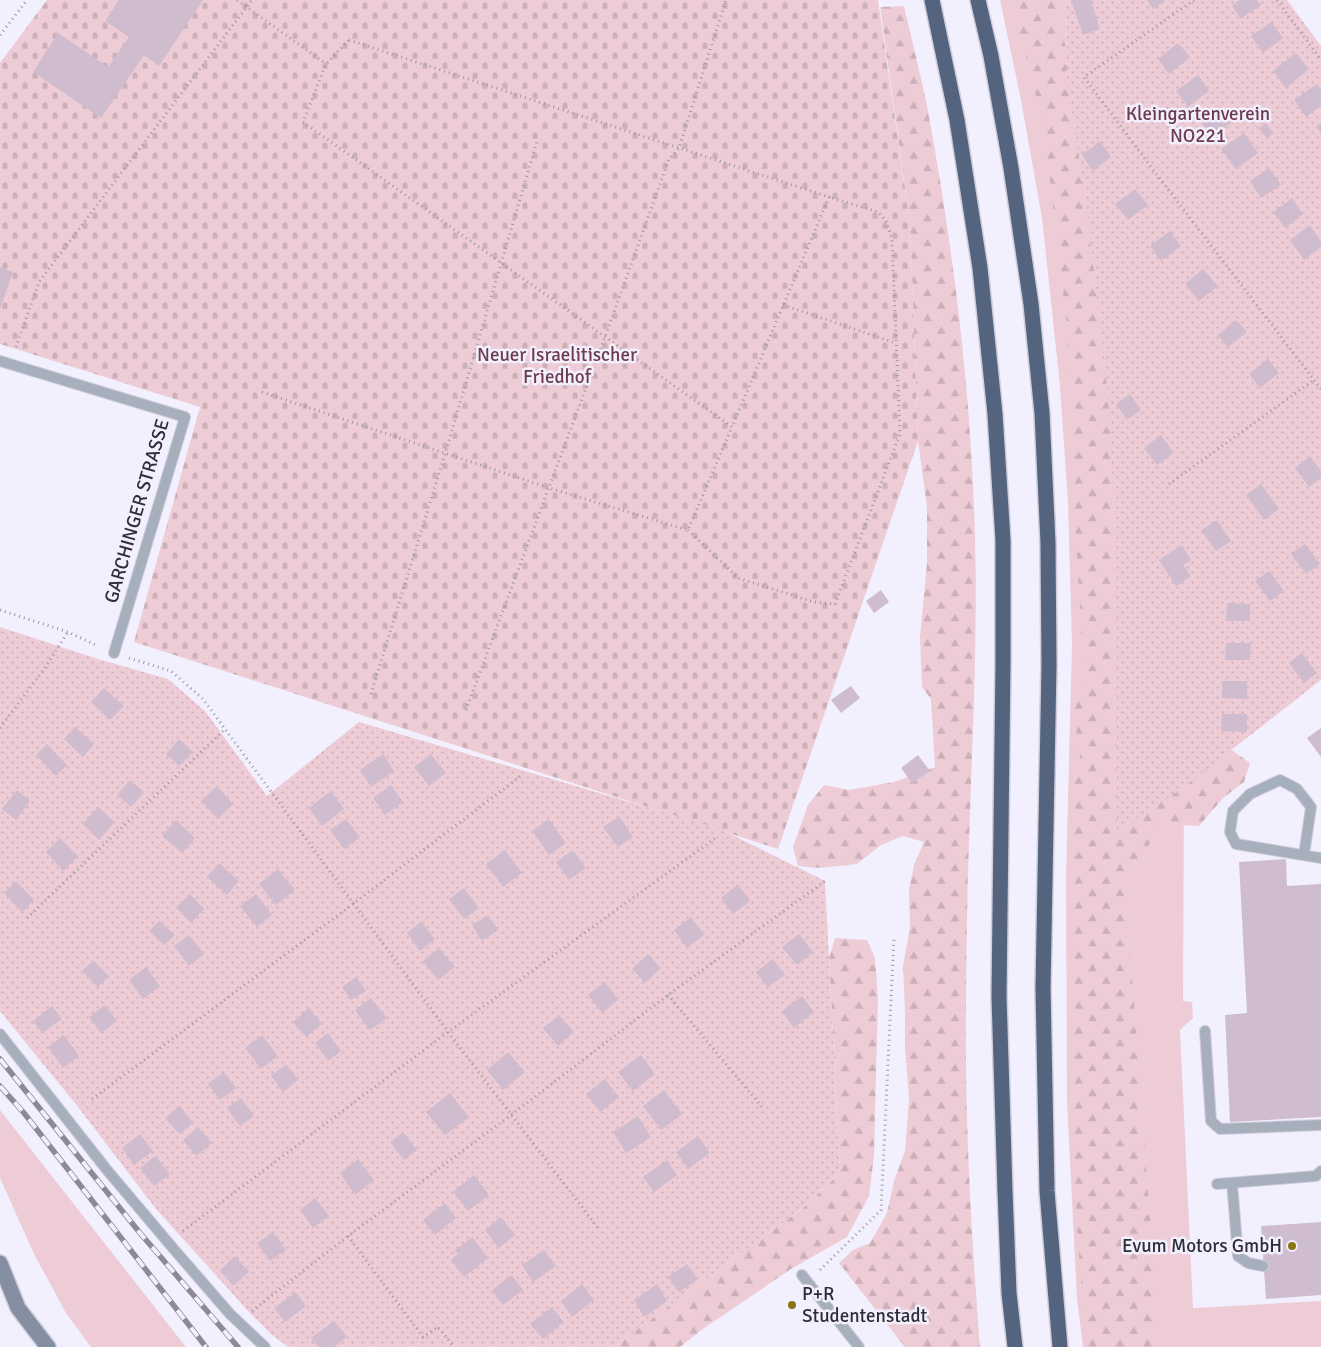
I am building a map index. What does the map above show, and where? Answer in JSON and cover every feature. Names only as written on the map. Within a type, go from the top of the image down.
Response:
[{"type":"highway","points":[[932,0],[957,120],[980,268],[995,414],[1002,521],[1003,662],[999,996],[1009,1293],[1015,1347]]},
{"type":"highway","points":[[978,0],[991,56],[1011,168],[1031,304],[1042,413],[1048,543],[1049,664],[1043,988],[1047,1191],[1060,1347]]},
{"type":"main road","points":[[0,1263],[18,1308],[48,1347]]},
{"type":"main road","points":[[0,1296],[18,1308]]},
{"type":"lane","name":"GARCHINGER STRASSE","points":[[5,363],[185,417],[114,653]]},
{"type":"lane","points":[[1304,855],[1311,806],[1297,789],[1280,780],[1250,794],[1233,811],[1230,832],[1236,844],[1321,858]]},
{"type":"lane","points":[[1205,1031],[1211,1121],[1220,1129],[1321,1125]]},
{"type":"lane","points":[[0,1034],[107,1170],[230,1314],[265,1347]]},
{"type":"lane","points":[[1217,1184],[1316,1176],[1321,1172]]},
{"type":"lane","points":[[1232,1183],[1238,1256],[1248,1263],[1264,1266]]},
{"type":"lane","points":[[802,1275],[859,1347]]},
{"type":"path","points":[[0,35],[27,0]]},
{"type":"path","points":[[236,0],[326,64]]},
{"type":"path","points":[[5,363],[39,282],[252,0]]},
{"type":"path","points":[[466,710],[669,159],[679,148],[726,0]]},
{"type":"path","points":[[1194,0],[1084,77],[1154,172],[1321,389]]},
{"type":"path","points":[[1277,0],[1321,60]]},
{"type":"path","points":[[262,392],[548,488],[688,530],[738,578],[814,602],[835,604],[900,434],[892,239],[886,221],[878,212],[349,40],[326,64],[303,122],[732,427]]},
{"type":"path","points":[[371,694],[445,454],[537,141]]},
{"type":"path","points":[[688,530],[829,197]]},
{"type":"path","points":[[783,305],[896,343]]},
{"type":"path","points":[[1169,484],[1314,380]]},
{"type":"path","points":[[0,728],[44,669],[68,632]]},
{"type":"path","points":[[203,698],[224,730],[448,1032],[598,1228]]},
{"type":"path","points":[[27,918],[224,730]]},
{"type":"path","points":[[92,1099],[522,775]]},
{"type":"path","points":[[168,1242],[448,1032],[717,837]]},
{"type":"path","points":[[250,1313],[348,1236],[511,1115],[668,994],[825,881]]},
{"type":"path","points":[[834,1257],[881,1210],[894,937]]},
{"type":"path","points":[[668,994],[764,1108]]},
{"type":"path","points":[[348,1236],[423,1337],[438,1327],[454,1347]]},
{"type":"green space","name":"Neuer Israelitischer Friedhof","points":[[47,0],[878,0],[910,223],[918,441],[778,849],[134,642],[200,407],[0,344],[0,63]]},
{"type":"green space","points":[[1000,0],[1066,0],[1067,80],[1184,787],[1183,1001],[1192,1002],[1193,1018],[1180,1030],[1193,1308],[1321,1301],[1321,1347],[1083,1347],[1077,1298],[1067,1102],[1066,877],[1072,644],[1068,502],[1060,386],[1042,218],[1021,100]]},
{"type":"green space","points":[[1012,0],[1055,0],[1222,743],[1250,763],[1244,782],[1223,798],[1199,826],[1162,824],[1125,883],[1157,1312],[1154,1347],[1088,1347],[1081,1277],[1073,1136],[1073,783],[1082,773],[1075,725],[1076,701],[1084,677],[1074,504],[1073,423],[1067,326],[1048,164],[1040,112]]},
{"type":"green space","name":"Kleingartenverein NO221","points":[[1066,0],[1287,0],[1321,46],[1321,680],[1184,787],[1117,832],[1116,534],[1108,396],[1086,201],[1067,80]]},
{"type":"green space","points":[[904,6],[928,111],[945,210],[964,358],[972,458],[976,611],[968,869],[966,1068],[970,1204],[980,1347],[905,1347],[839,1263],[853,1250],[870,1243],[887,1213],[894,1181],[905,1151],[909,1098],[905,1048],[903,966],[910,927],[909,890],[914,865],[924,842],[903,836],[881,845],[857,864],[819,868],[798,866],[793,847],[808,805],[824,785],[849,790],[894,782],[935,767],[931,699],[922,687],[920,636],[927,563],[927,507],[918,441],[910,223],[880,7]]},
{"type":"green space","points":[[0,627],[98,659],[168,679],[205,711],[267,796],[359,722],[718,828],[825,881],[840,1173],[802,1209],[613,1347],[288,1347],[272,1335],[250,1313],[156,1209],[78,1107],[0,1011]]},
{"type":"green space","points":[[835,938],[867,940],[875,958],[878,998],[874,1155],[869,1196],[847,1237],[791,1269],[700,1331],[680,1347],[613,1347],[802,1209],[840,1173],[829,958]]},
{"type":"green space","points":[[0,1110],[186,1347],[91,1347],[66,1313],[34,1254],[0,1178]]},
{"type":"building","points":[[119,0],[203,0],[159,66],[144,55],[101,118],[33,72],[58,33],[108,67],[129,37],[105,21]]},
{"type":"building","points":[[1071,0],[1091,0],[1100,29],[1083,35]]},
{"type":"building","points":[[1147,0],[1166,0],[1153,9]]},
{"type":"building","points":[[1239,0],[1257,0],[1261,5],[1241,19],[1232,6]]},
{"type":"building","points":[[1271,22],[1283,38],[1263,53],[1251,36]]},
{"type":"building","points":[[1178,43],[1190,57],[1169,74],[1158,59]]},
{"type":"building","points":[[1296,53],[1309,69],[1286,88],[1273,71]]},
{"type":"building","points":[[1198,75],[1209,91],[1188,107],[1176,91]]},
{"type":"building","points":[[1317,84],[1321,89],[1321,106],[1306,117],[1294,100]]},
{"type":"building","points":[[1221,106],[1233,121],[1213,137],[1201,122]]},
{"type":"building","points":[[1266,123],[1273,133],[1267,138],[1259,128]]},
{"type":"building","points":[[1321,123],[1321,134],[1316,126]]},
{"type":"building","points":[[1244,133],[1258,153],[1236,169],[1221,149]]},
{"type":"building","points":[[1100,141],[1111,157],[1093,171],[1082,155]]},
{"type":"building","points":[[1269,168],[1281,185],[1261,198],[1250,181]]},
{"type":"building","points":[[1135,189],[1148,205],[1128,220],[1115,204]]},
{"type":"building","points":[[1292,198],[1303,214],[1285,228],[1273,212]]},
{"type":"building","points":[[1310,225],[1321,242],[1321,247],[1304,260],[1290,240]]},
{"type":"building","points":[[1170,231],[1181,246],[1161,261],[1150,246]]},
{"type":"building","points":[[0,267],[13,272],[0,309]]},
{"type":"building","points":[[1203,269],[1218,286],[1199,301],[1185,284]]},
{"type":"building","points":[[1236,320],[1247,332],[1228,347],[1218,335]]},
{"type":"building","points":[[1268,359],[1279,373],[1260,388],[1249,374]]},
{"type":"building","points":[[1130,394],[1141,410],[1127,420],[1116,404]]},
{"type":"building","points":[[1161,435],[1174,453],[1157,465],[1144,448]]},
{"type":"building","points":[[1310,456],[1321,471],[1321,478],[1309,487],[1295,468]]},
{"type":"building","points":[[1261,484],[1279,509],[1264,520],[1246,495]]},
{"type":"building","points":[[1217,520],[1231,541],[1216,551],[1201,530]]},
{"type":"building","points":[[1305,544],[1320,564],[1306,574],[1291,554]]},
{"type":"building","points":[[1182,545],[1191,560],[1183,565],[1191,576],[1176,586],[1159,560]]},
{"type":"building","points":[[1269,571],[1284,591],[1270,601],[1255,581]]},
{"type":"building","points":[[881,590],[889,602],[874,613],[866,601]]},
{"type":"building","points":[[1227,603],[1250,604],[1250,621],[1226,621]]},
{"type":"building","points":[[1226,643],[1251,643],[1250,660],[1225,660]]},
{"type":"building","points":[[1302,653],[1317,673],[1304,683],[1289,663]]},
{"type":"building","points":[[1222,681],[1247,681],[1247,699],[1222,698]]},
{"type":"building","points":[[851,686],[860,698],[841,713],[831,700]]},
{"type":"building","points":[[104,688],[124,706],[110,720],[91,702]]},
{"type":"building","points":[[1222,714],[1247,714],[1247,732],[1221,731]]},
{"type":"building","points":[[75,727],[94,744],[83,757],[64,739]]},
{"type":"building","points":[[1321,728],[1321,757],[1307,738]]},
{"type":"building","points":[[179,739],[193,752],[179,766],[166,754]]},
{"type":"building","points":[[47,744],[67,765],[56,776],[36,755]]},
{"type":"building","points":[[383,754],[394,771],[371,787],[360,770]]},
{"type":"building","points":[[431,754],[446,773],[429,786],[414,767]]},
{"type":"building","points":[[918,755],[930,771],[912,783],[901,768]]},
{"type":"building","points":[[130,780],[144,792],[131,807],[117,795]]},
{"type":"building","points":[[391,785],[403,802],[385,815],[373,798]]},
{"type":"building","points":[[217,786],[233,804],[218,819],[201,801]]},
{"type":"building","points":[[17,790],[30,801],[16,820],[2,809]]},
{"type":"building","points":[[331,791],[344,809],[322,826],[309,808]]},
{"type":"building","points":[[98,807],[115,822],[99,840],[83,824]]},
{"type":"building","points":[[619,816],[633,837],[618,847],[603,827]]},
{"type":"building","points":[[346,819],[360,837],[344,849],[330,830]]},
{"type":"building","points":[[549,819],[566,843],[549,855],[532,831]]},
{"type":"building","points":[[176,820],[195,838],[182,853],[162,836]]},
{"type":"building","points":[[60,838],[78,856],[63,871],[46,852]]},
{"type":"building","points":[[505,850],[522,873],[503,887],[486,864]]},
{"type":"building","points":[[573,850],[586,868],[569,880],[556,862]]},
{"type":"building","points":[[1286,859],[1287,886],[1321,884],[1321,1117],[1230,1122],[1225,1015],[1247,1013],[1239,862]]},
{"type":"building","points":[[219,863],[239,881],[227,895],[207,877]]},
{"type":"building","points":[[278,869],[295,890],[276,905],[259,884]]},
{"type":"building","points":[[16,881],[34,900],[22,912],[4,893]]},
{"type":"building","points":[[738,884],[750,901],[733,914],[721,898]]},
{"type":"building","points":[[464,888],[479,908],[464,919],[449,899]]},
{"type":"building","points":[[190,894],[204,909],[191,923],[176,907]]},
{"type":"building","points":[[256,894],[272,915],[257,927],[240,906]]},
{"type":"building","points":[[488,915],[498,930],[482,941],[472,925]]},
{"type":"building","points":[[691,917],[704,935],[687,948],[674,930]]},
{"type":"building","points":[[159,921],[175,935],[164,945],[149,931]]},
{"type":"building","points":[[421,922],[435,939],[420,951],[407,933]]},
{"type":"building","points":[[799,934],[813,952],[797,965],[782,947]]},
{"type":"building","points":[[189,935],[204,954],[189,966],[174,946]]},
{"type":"building","points":[[439,948],[455,967],[438,980],[423,961]]},
{"type":"building","points":[[648,954],[661,968],[645,983],[632,969]]},
{"type":"building","points":[[773,959],[785,975],[768,987],[756,972]]},
{"type":"building","points":[[93,960],[109,976],[98,987],[82,971]]},
{"type":"building","points":[[146,967],[160,986],[143,999],[129,980]]},
{"type":"building","points":[[356,977],[366,991],[351,1000],[342,987]]},
{"type":"building","points":[[605,982],[618,1000],[602,1013],[588,995]]},
{"type":"building","points":[[802,996],[814,1012],[794,1028],[782,1011]]},
{"type":"building","points":[[371,998],[387,1018],[370,1030],[355,1010]]},
{"type":"building","points":[[105,1005],[117,1021],[101,1033],[89,1017]]},
{"type":"building","points":[[52,1006],[62,1019],[42,1033],[33,1021]]},
{"type":"building","points":[[309,1008],[322,1024],[306,1037],[293,1022]]},
{"type":"building","points":[[559,1015],[574,1032],[558,1046],[543,1028]]},
{"type":"building","points":[[328,1033],[341,1051],[328,1061],[315,1043]]},
{"type":"building","points":[[64,1035],[79,1056],[63,1068],[48,1047]]},
{"type":"building","points":[[262,1035],[278,1056],[261,1069],[245,1048]]},
{"type":"building","points":[[508,1052],[525,1072],[503,1090],[487,1070]]},
{"type":"building","points":[[641,1055],[655,1074],[633,1091],[618,1072]]},
{"type":"building","points":[[286,1064],[298,1080],[283,1092],[271,1076]]},
{"type":"building","points":[[224,1072],[236,1088],[220,1100],[208,1084]]},
{"type":"building","points":[[605,1079],[619,1097],[600,1112],[586,1094]]},
{"type":"building","points":[[664,1090],[682,1114],[661,1130],[643,1106]]},
{"type":"building","points":[[450,1093],[469,1117],[445,1135],[426,1112]]},
{"type":"building","points":[[241,1098],[254,1116],[240,1126],[227,1108]]},
{"type":"building","points":[[180,1106],[193,1123],[179,1134],[165,1118]]},
{"type":"building","points":[[638,1116],[651,1137],[626,1153],[613,1132]]},
{"type":"building","points":[[198,1127],[212,1143],[196,1156],[183,1140]]},
{"type":"building","points":[[403,1132],[417,1150],[404,1160],[390,1142]]},
{"type":"building","points":[[140,1134],[153,1151],[134,1165],[122,1148]]},
{"type":"building","points":[[698,1136],[710,1153],[688,1169],[676,1152]]},
{"type":"building","points":[[155,1156],[170,1174],[154,1186],[140,1168]]},
{"type":"building","points":[[358,1159],[374,1180],[355,1195],[340,1173]]},
{"type":"building","points":[[667,1160],[677,1175],[654,1192],[643,1177]]},
{"type":"building","points":[[474,1175],[489,1195],[468,1211],[453,1192]]},
{"type":"building","points":[[315,1198],[329,1216],[313,1228],[300,1210]]},
{"type":"building","points":[[445,1203],[456,1218],[435,1235],[423,1220]]},
{"type":"building","points":[[501,1217],[515,1235],[499,1248],[485,1230]]},
{"type":"building","name":"Evum Motors GmbH","points":[[1321,1222],[1321,1295],[1266,1299],[1261,1226]]},
{"type":"building","points":[[273,1232],[286,1250],[270,1261],[257,1243]]},
{"type":"building","points":[[472,1237],[488,1258],[464,1277],[451,1260],[458,1254],[455,1250]]},
{"type":"building","points":[[544,1250],[556,1266],[533,1282],[522,1265]]},
{"type":"building","points":[[235,1256],[249,1272],[233,1286],[220,1270]]},
{"type":"building","points":[[687,1264],[698,1279],[679,1292],[668,1277]]},
{"type":"building","points":[[512,1275],[523,1290],[503,1305],[492,1290]]},
{"type":"building","points":[[582,1284],[594,1300],[572,1317],[561,1301]]},
{"type":"building","points":[[657,1284],[667,1301],[644,1317],[634,1300]]},
{"type":"building","points":[[296,1292],[306,1306],[285,1322],[274,1308]]},
{"type":"building","points":[[552,1307],[564,1322],[543,1339],[530,1324]]},
{"type":"building","points":[[334,1321],[347,1337],[334,1347],[318,1347],[311,1338]]},
{"type":"railway","points":[[0,1059],[140,1233],[238,1347]]},
{"type":"railway","points":[[0,1086],[24,1113],[206,1347]]},
{"type":"place","name":"Evum Motors GmbH","points":[[1292,1246]]},
{"type":"place","name":"P+R Studentenstadt","points":[[792,1305]]}]
